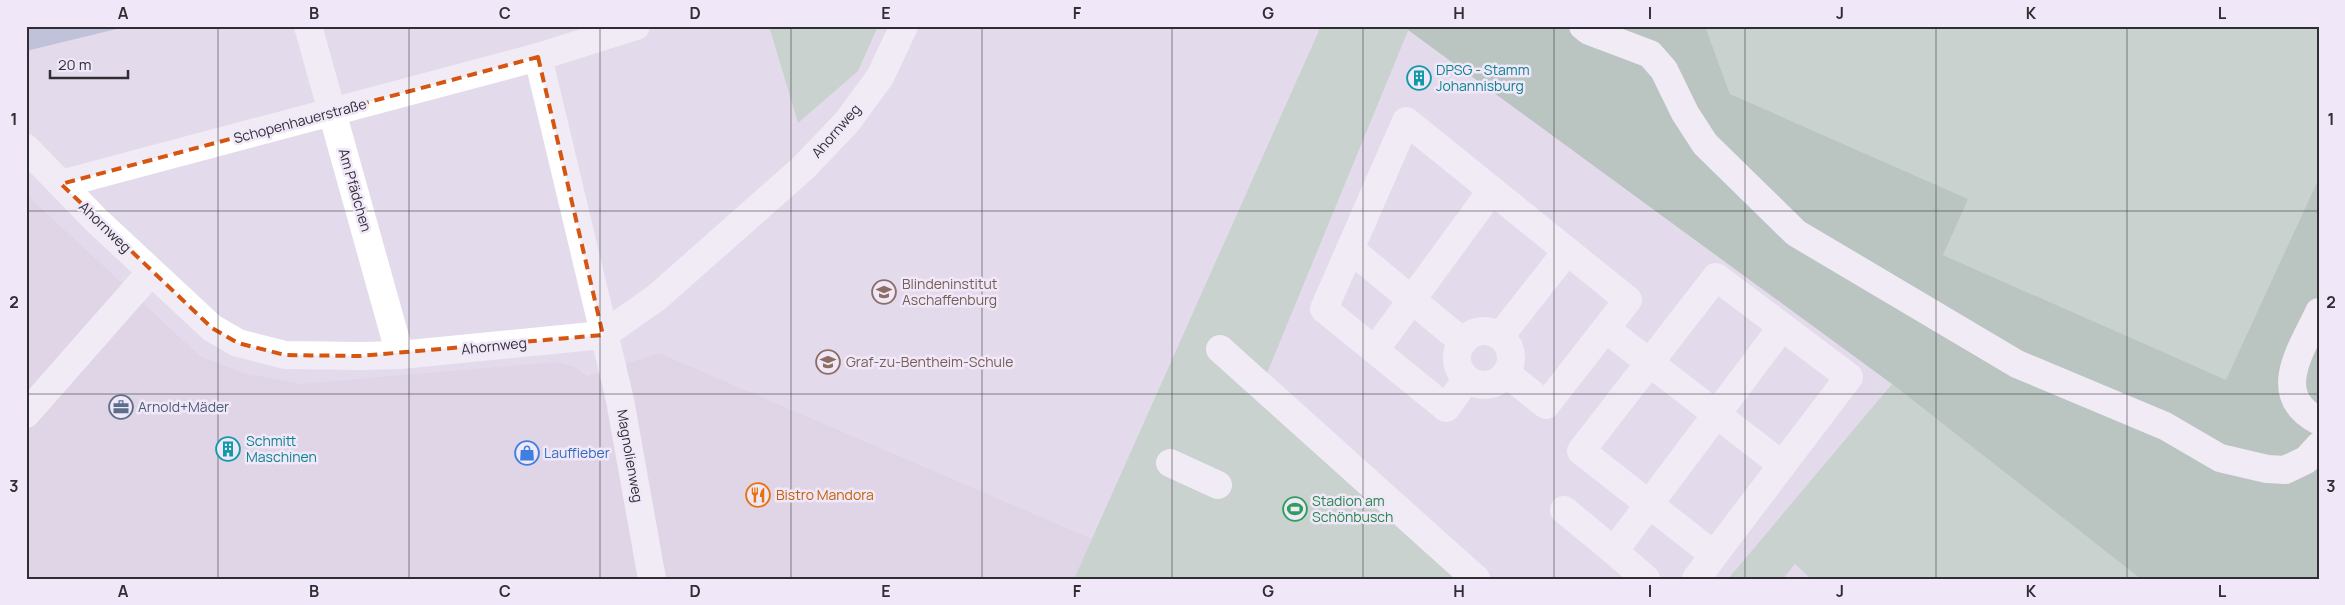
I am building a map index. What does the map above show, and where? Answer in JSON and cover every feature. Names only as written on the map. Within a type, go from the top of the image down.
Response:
[{"type":"street","name":"Am Pfädchen","points":[[308,26],[400,355]]},
{"type":"street","name":"Schopenhauerstraße","points":[[61,184],[538,57],[636,26]]},
{"type":"street","name":"Ahornweg","points":[[26,148],[151,272],[212,328],[238,343],[285,354],[360,356],[400,355],[603,335],[656,298],[803,168],[847,122],[880,77],[904,26]]},
{"type":"street","points":[[1583,26],[1589,31],[1650,54],[1664,70],[1685,112],[1705,144],[1796,233],[2000,355],[2017,364],[2166,426],[2220,458],[2266,469],[2285,470],[2306,460],[2319,446]]},
{"type":"street","points":[[538,57],[603,335]]},
{"type":"street","points":[[1467,379],[1446,408],[1324,309],[1406,121],[1628,300],[1546,405],[1506,373]]},
{"type":"street","points":[[1375,350],[1492,190]]},
{"type":"street","points":[[1350,249],[1463,342]]},
{"type":"street","points":[[1500,336],[1568,251]]},
{"type":"street","points":[[26,414],[151,272]]},
{"type":"street","points":[[1696,579],[1849,377],[1716,276],[1581,451],[1714,555]]},
{"type":"street","points":[[2319,312],[2291,380],[2292,394],[2300,407],[2319,420]]},
{"type":"street","points":[[1614,551],[1782,327]]},
{"type":"street","points":[[1606,329],[1782,465]]},
{"type":"street","points":[[1477,332],[1493,333],[1500,336],[1508,345],[1511,356],[1506,373],[1500,380],[1489,385],[1477,384],[1467,379],[1458,365],[1458,350],[1463,342],[1477,332]]},
{"type":"street","name":"Magnolienweg","points":[[603,335],[620,400],[652,579]]},
{"type":"street","points":[[1220,349],[1476,579]]},
{"type":"street","points":[[1170,463],[1218,485]]},
{"type":"street","points":[[1564,510],[1646,579]]},
{"type":"highlighted area","points":[[538,57],[603,335],[360,356],[285,355],[238,343],[212,328],[61,184],[333,112]]},
{"type":"shaded area","points":[[26,194],[200,356],[243,373],[300,384],[554,362],[575,367],[587,376],[659,353],[1092,539],[1074,579],[26,579]]},
{"type":"green space","points":[[769,26],[878,26],[858,71],[798,123]]},
{"type":"green space","points":[[1321,26],[1410,26],[1256,400],[1462,579],[1074,579]]},
{"type":"green space","points":[[1410,26],[1705,26],[1730,94],[1968,199],[1943,255],[2226,380],[2319,178],[2319,579],[2141,579],[1892,384],[1408,30]]},
{"type":"green space","points":[[1705,26],[2319,26],[2319,178],[2227,381],[1943,255],[1967,199],[1730,94]]},
{"type":"green space","points":[[1892,384],[2141,579],[1811,579],[1795,564],[1783,579],[1728,579]]},
{"type":"water","points":[[26,26],[129,26],[26,51]]},
{"type":"place","name":"DPSG - Stamm Johannisburg","points":[[1419,78]]},
{"type":"place","name":"Blindeninstitut Aschaffenburg","points":[[884,292]]},
{"type":"place","name":"Graf-zu-Bentheim-Schule","points":[[828,362]]},
{"type":"place","name":"Arnold+Mäder","points":[[121,407]]},
{"type":"place","name":"Schmitt Maschinen","points":[[228,449]]},
{"type":"place","name":"Lauffieber","points":[[527,453]]},
{"type":"place","name":"Bistro Mandora","points":[[758,495]]},
{"type":"place","name":"Stadion am Schönbusch","points":[[1295,509]]}]
